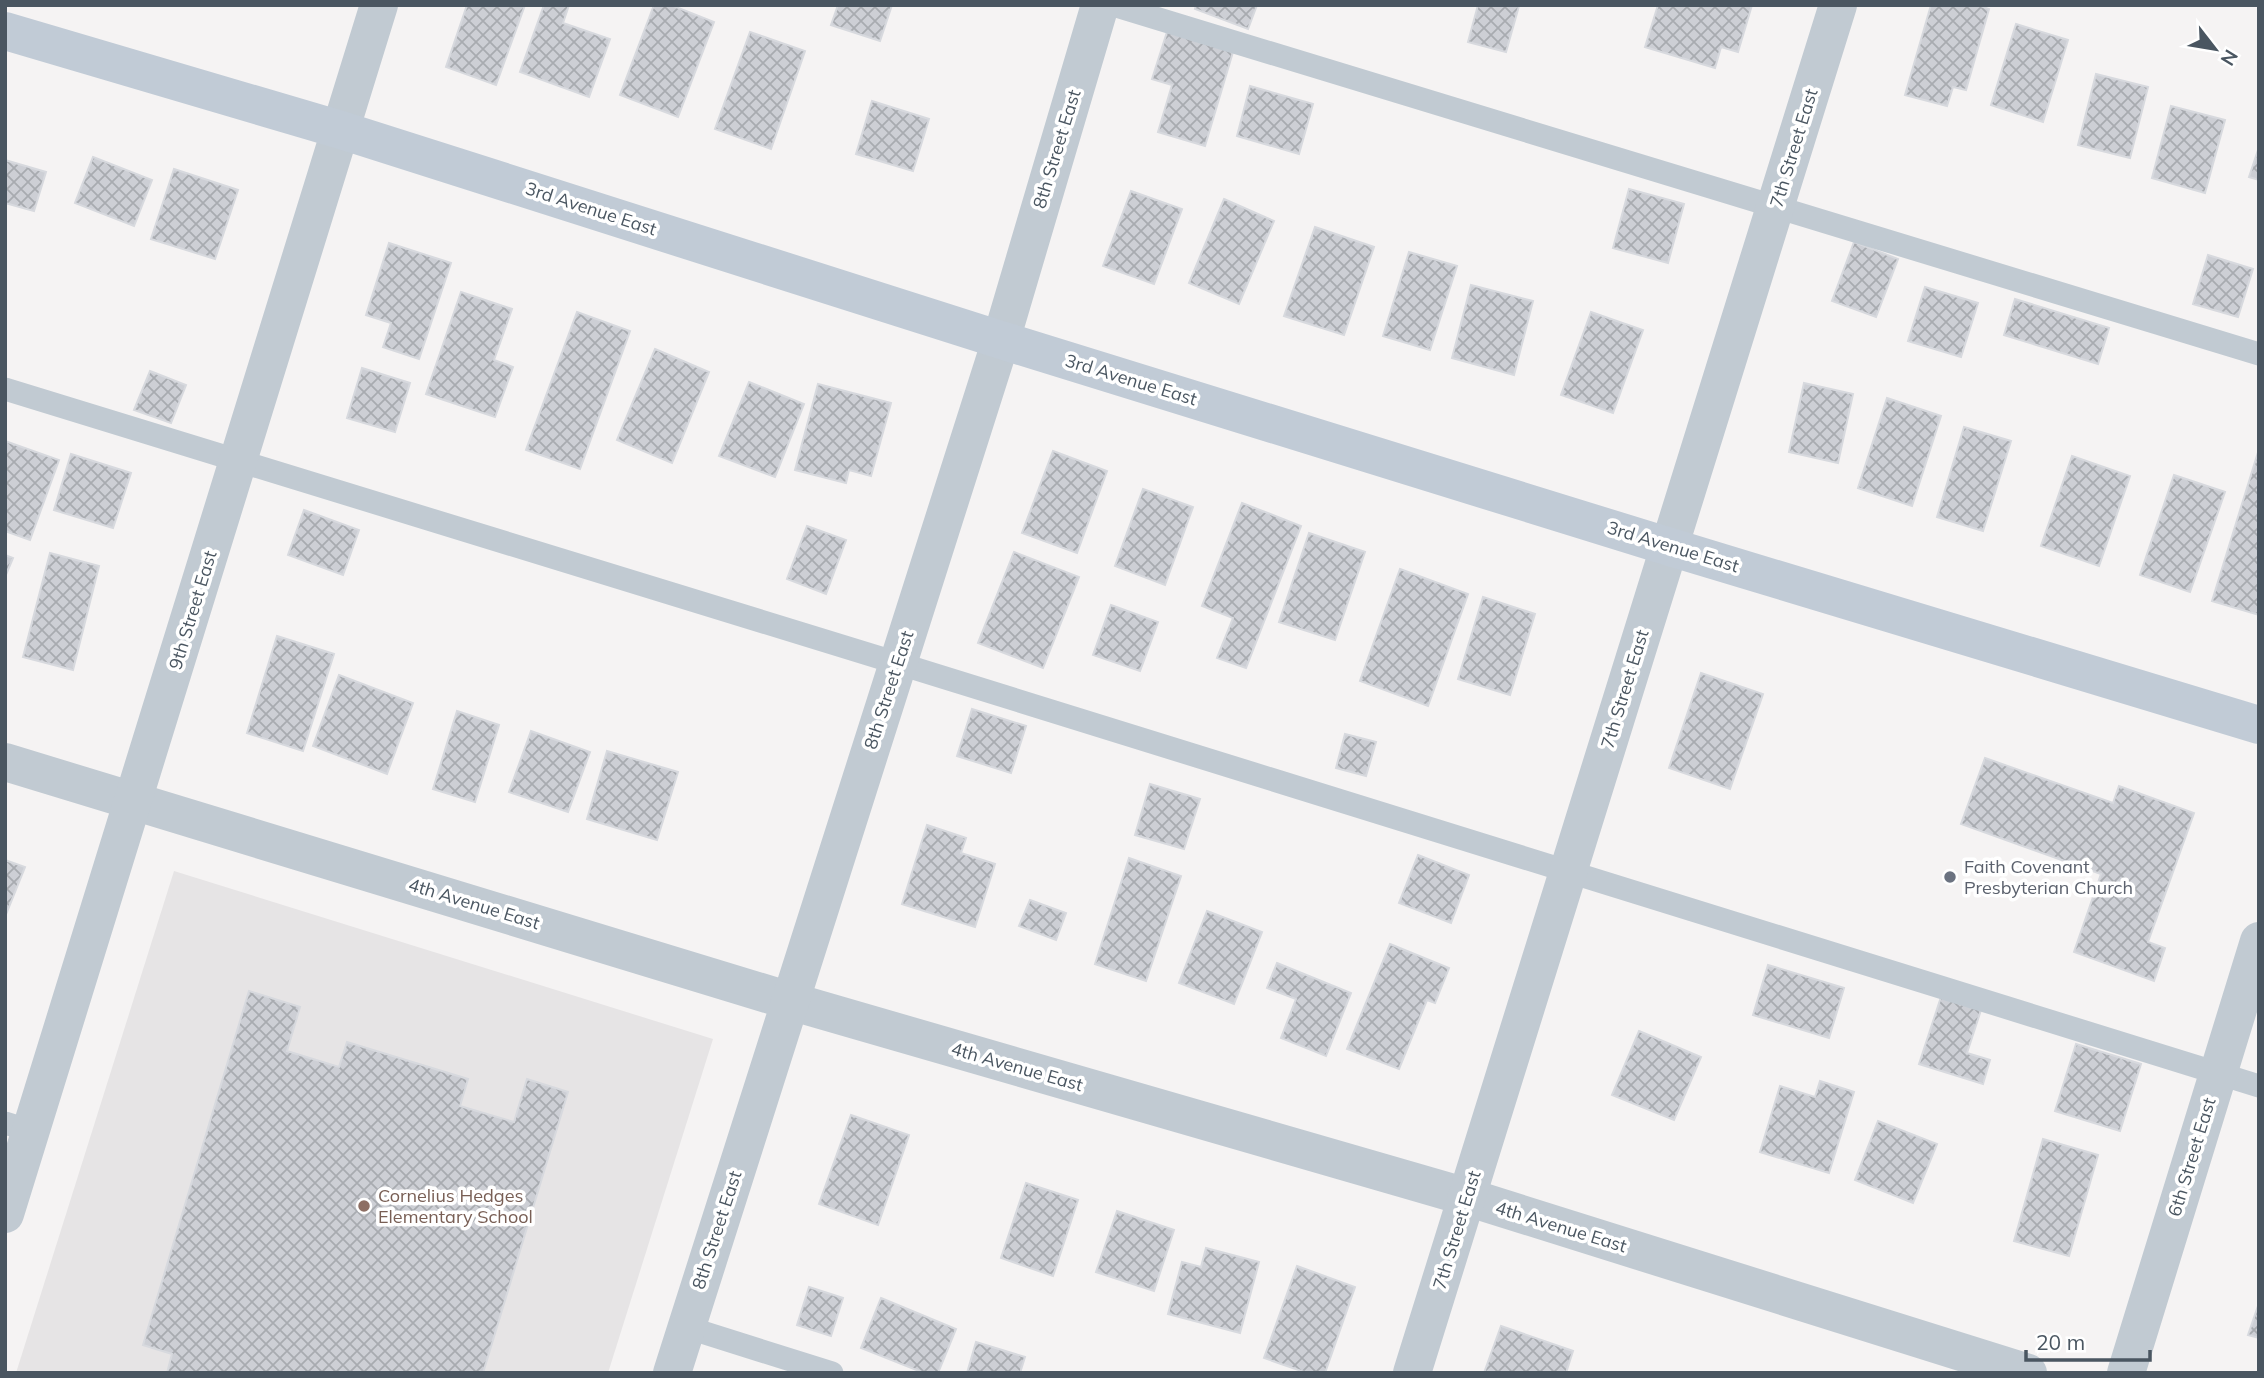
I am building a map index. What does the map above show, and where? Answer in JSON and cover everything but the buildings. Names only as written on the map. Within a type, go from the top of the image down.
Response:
[{"type":"street","name":"9th Street East","points":[[5,1214],[18,1127],[134,801],[379,5]]},
{"type":"street","name":"8th Street East","points":[[672,1373],[1000,340],[1100,5]]},
{"type":"street","name":"7th Street East","points":[[1412,1373],[1838,5]]},
{"type":"street","name":"3rd Avenue East","points":[[5,31],[341,130],[1000,340],[2259,725]]},
{"type":"street","name":"4th Avenue East","points":[[5,762],[790,1001],[1467,1197],[2028,1373]]},
{"type":"street","name":"6th Street East","points":[[2126,1373],[2259,941]]},
{"type":"lane","points":[[1113,5],[2259,354]]},
{"type":"lane","points":[[5,389],[2259,1086]]},
{"type":"lane","points":[[687,1327],[832,1373]]},
{"type":"shaded area","name":"Cornelius Hedges Elementary School","points":[[174,871],[713,1039],[608,1373],[16,1373]]},
{"type":"place","name":"Faith Covenant Presbyterian Church","points":[[1950,877]]},
{"type":"place","name":"Cornelius Hedges Elementary School","points":[[364,1206]]}]
